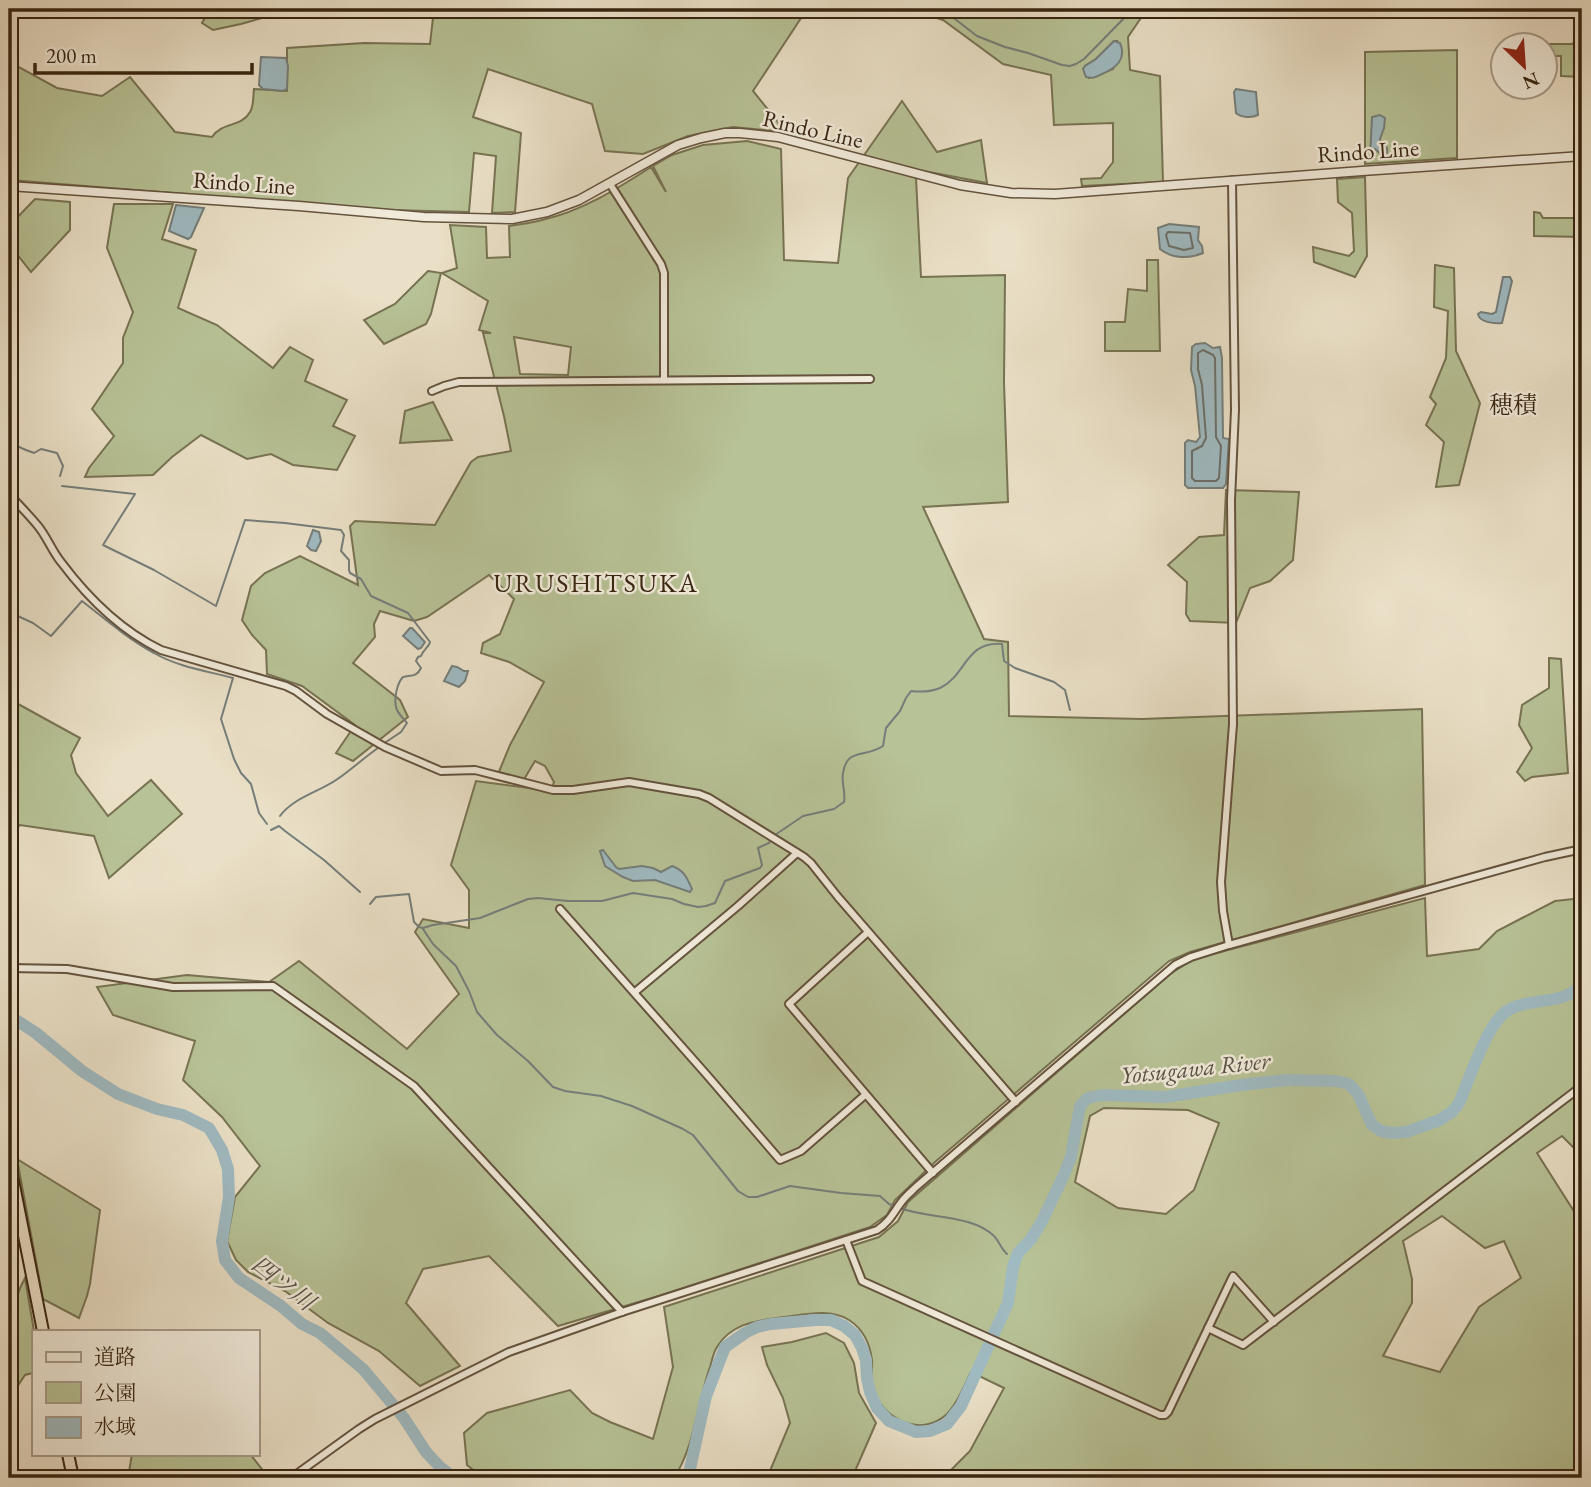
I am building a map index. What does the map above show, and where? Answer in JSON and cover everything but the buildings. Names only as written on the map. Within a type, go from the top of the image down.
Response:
[{"type":"highway","points":[[9,1160],[43,1330]]},
{"type":"highway","points":[[68,1456],[73,1478]]},
{"type":"street","name":"Rindo Line","points":[[9,186],[424,217],[512,219],[547,212],[579,200],[678,145],[725,133],[778,137],[960,185],[1011,193],[1055,194],[1582,156]]},
{"type":"street","points":[[1229,945],[1221,882],[1233,724],[1231,500],[1235,410],[1232,180]]},
{"type":"street","points":[[610,184],[661,264],[664,273],[664,380]]},
{"type":"street","points":[[432,391],[459,382],[870,379]]},
{"type":"street","points":[[9,494],[38,526],[59,560],[94,602],[150,645],[161,650],[286,686],[327,714],[385,747],[442,771],[475,769],[553,790],[629,782],[699,794],[742,817],[811,863],[1016,1102]]},
{"type":"street","points":[[291,1478],[375,1419],[509,1352],[622,1312],[877,1230],[893,1217],[902,1201],[933,1173],[1164,972],[1191,957],[1545,857],[1582,849]]},
{"type":"street","points":[[635,992],[797,853]]},
{"type":"street","points":[[561,909],[780,1160],[801,1151],[865,1095]]},
{"type":"street","points":[[869,932],[789,1004],[933,1173]]},
{"type":"street","points":[[9,968],[66,969],[173,988],[272,986],[414,1086],[622,1312]]},
{"type":"street","points":[[1208,1328],[1243,1345],[1582,1086]]},
{"type":"street","points":[[846,1240],[862,1281],[1160,1415],[1168,1412],[1233,1276],[1274,1322]]},
{"type":"green space","points":[[210,9],[281,9],[280,13],[213,30],[202,23]]},
{"type":"green space","points":[[434,9],[807,9],[753,91],[786,132],[733,127],[688,136],[643,154],[605,151],[592,104],[488,69],[473,117],[521,133],[515,212],[492,213],[496,156],[474,153],[469,212],[390,210],[9,180],[9,48],[13,47],[13,64],[57,88],[102,96],[130,77],[175,132],[212,137],[221,129],[246,117],[252,107],[254,89],[287,91],[287,48],[364,43],[430,44]]},
{"type":"green space","points":[[908,9],[1147,9],[1128,37],[1130,70],[1160,76],[1163,182],[1082,186],[1081,179],[1101,178],[1113,162],[1113,123],[1054,125],[1051,75],[1003,64],[943,20]],"holes":[[[1117,41],[1113,69],[1089,78],[1085,66]]]},
{"type":"green space","points":[[1582,16],[1582,77],[1561,76],[1560,44],[1573,44]]},
{"type":"green space","points":[[1457,50],[1457,158],[1365,164],[1365,52]]},
{"type":"green space","points":[[902,101],[937,152],[981,140],[987,183],[918,170],[916,178],[921,277],[1005,275],[1004,383],[1008,502],[923,507],[984,639],[1008,642],[1009,716],[1142,719],[1422,709],[1425,885],[1190,952],[1169,961],[935,1162],[895,1200],[887,1215],[870,1227],[558,1326],[489,1256],[423,1269],[406,1303],[460,1366],[420,1386],[379,1351],[328,1323],[285,1291],[248,1272],[236,1260],[227,1241],[235,1197],[260,1166],[222,1117],[183,1080],[195,1041],[113,1015],[97,987],[187,975],[269,982],[299,961],[407,1049],[459,994],[415,932],[423,919],[469,928],[469,890],[451,865],[476,781],[551,791],[554,782],[545,766],[535,761],[523,781],[498,774],[510,745],[544,682],[509,662],[481,653],[483,643],[500,634],[514,599],[489,575],[427,617],[414,621],[380,611],[374,624],[375,637],[353,663],[400,700],[408,717],[353,761],[336,753],[355,725],[302,686],[267,674],[266,650],[242,620],[251,586],[265,573],[300,556],[358,585],[350,526],[355,521],[435,525],[471,462],[478,457],[511,451],[483,333],[491,333],[479,330],[488,301],[442,273],[457,268],[450,225],[486,227],[487,258],[510,257],[509,226],[571,211],[612,191],[651,167],[666,192],[653,166],[672,155],[703,145],[747,141],[781,149],[784,260],[838,263],[848,178]],"holes":[[[514,337],[571,347],[568,375],[520,374]]]},
{"type":"green space","points":[[1365,177],[1367,256],[1355,277],[1314,262],[1313,247],[1349,256],[1354,251],[1352,213],[1338,202],[1337,179]]},
{"type":"green space","points":[[35,199],[70,202],[70,230],[31,272],[9,244],[9,226]]},
{"type":"green space","points":[[114,204],[173,204],[162,239],[196,250],[178,308],[217,325],[273,368],[290,347],[313,360],[305,381],[347,400],[333,426],[355,436],[337,470],[293,465],[271,454],[247,459],[201,435],[153,475],[85,477],[114,436],[92,409],[123,363],[123,338],[133,312],[107,248]]},
{"type":"green space","points":[[1534,212],[1540,213],[1543,218],[1582,218],[1582,237],[1534,236]]},
{"type":"green space","points":[[1147,260],[1158,260],[1160,351],[1105,351],[1105,322],[1125,322],[1128,289],[1147,291]]},
{"type":"green space","points":[[1435,265],[1454,268],[1456,351],[1480,403],[1459,485],[1436,487],[1444,442],[1426,425],[1436,404],[1430,397],[1446,358],[1448,311],[1434,307]]},
{"type":"green space","points":[[428,271],[441,273],[426,324],[384,344],[364,320],[395,304]]},
{"type":"green space","points":[[433,402],[452,440],[400,443],[405,411]]},
{"type":"green space","points":[[1582,477],[1582,550],[1577,550]]},
{"type":"green space","points":[[1226,490],[1299,492],[1293,560],[1270,581],[1250,588],[1236,623],[1190,621],[1186,614],[1187,582],[1168,565],[1199,537],[1224,535]]},
{"type":"green space","points":[[1549,658],[1561,659],[1568,773],[1532,777],[1525,781],[1517,772],[1532,748],[1519,725],[1522,705],[1549,688]]},
{"type":"green space","points":[[9,699],[80,738],[71,755],[76,773],[108,816],[151,780],[182,814],[109,878],[94,836],[20,825],[9,835]]},
{"type":"green space","points":[[1425,898],[1427,956],[1479,949],[1497,931],[1555,901],[1582,898],[1582,1156],[1562,1136],[1537,1153],[1582,1224],[1582,1478],[945,1478],[970,1451],[1004,1388],[971,1372],[958,1400],[947,1414],[925,1425],[903,1422],[884,1408],[877,1398],[871,1384],[871,1354],[862,1332],[841,1316],[823,1313],[751,1323],[735,1329],[722,1340],[714,1354],[687,1452],[674,1478],[483,1478],[467,1465],[464,1433],[487,1413],[570,1390],[592,1413],[653,1439],[673,1367],[664,1307],[879,1237],[898,1221],[908,1202],[1170,974],[1194,959]],"holes":[[[1104,1108],[1188,1110],[1219,1123],[1194,1190],[1166,1214],[1118,1208],[1075,1182],[1090,1116]],[[1442,1216],[1485,1248],[1504,1241],[1521,1278],[1479,1307],[1440,1372],[1383,1356],[1412,1303],[1412,1279],[1403,1241]]]},
{"type":"green space","points":[[17,1159],[100,1210],[90,1284],[79,1318],[43,1299]]},
{"type":"green space","points":[[25,1278],[34,1330],[32,1373],[25,1375],[9,1399],[9,1322]]},
{"type":"green space","points":[[826,1333],[844,1343],[854,1363],[859,1393],[876,1423],[852,1478],[767,1478],[790,1423],[762,1347]]},
{"type":"green space","points":[[132,1456],[252,1456],[269,1478],[128,1478]]},
{"type":"water","points":[[1114,41],[1120,43],[1122,49],[1119,62],[1098,76],[1086,77],[1083,69],[1085,66]]},
{"type":"water","points":[[261,57],[286,58],[287,89],[263,89],[259,85]]},
{"type":"water","points":[[1236,89],[1256,92],[1258,115],[1247,117],[1236,113]]},
{"type":"water","points":[[1380,115],[1385,118],[1380,139],[1387,148],[1387,153],[1384,157],[1375,149],[1370,157],[1372,117]]},
{"type":"water","points":[[176,205],[204,208],[188,239],[169,231]]},
{"type":"water","points":[[1169,224],[1199,227],[1198,240],[1203,253],[1181,257],[1160,249],[1158,228]]},
{"type":"water","points":[[1503,277],[1510,277],[1512,281],[1502,323],[1484,321],[1478,314],[1496,312]]},
{"type":"water","points":[[1205,343],[1213,348],[1220,347],[1222,358],[1223,438],[1229,439],[1226,484],[1223,488],[1188,488],[1185,485],[1185,443],[1188,440],[1196,442],[1200,437],[1191,370],[1192,347]]},
{"type":"water","points":[[313,530],[319,532],[321,541],[316,551],[307,546]]},
{"type":"water","points":[[410,628],[425,642],[421,648],[418,649],[403,636]]},
{"type":"water","points":[[452,666],[468,671],[465,681],[459,687],[444,681]]},
{"type":"water","points":[[603,850],[619,869],[642,866],[661,872],[672,866],[685,875],[692,889],[690,892],[655,880],[633,881],[623,877],[605,866],[600,851]]},
{"type":"waterway","points":[[942,9],[977,36],[1070,66],[1084,59],[1133,9]]},
{"type":"waterway","points":[[9,430],[20,447],[34,453],[41,449],[57,453],[63,466],[60,476]]},
{"type":"waterway","points":[[62,486],[135,494],[103,545],[154,570],[216,606],[245,520],[341,530],[344,535],[341,551],[349,560],[350,573],[361,579],[371,596],[408,613],[430,642],[416,661],[421,668],[418,673],[403,677],[399,683],[396,707],[407,723],[401,732],[386,742]]},
{"type":"waterway","points":[[9,612],[33,623],[51,636],[82,601],[126,635],[163,658],[233,678],[221,719],[234,759],[251,784],[259,813],[267,824]]},
{"type":"waterway","points":[[775,835],[803,816],[834,809],[844,802],[845,765],[853,756],[883,746],[886,728],[911,691],[940,688],[956,675],[973,653],[990,644],[1002,644],[1004,661],[1015,668],[1054,682],[1065,690],[1070,710]]},
{"type":"waterway","points":[[280,816],[292,804],[332,783],[378,748]]},
{"type":"waterway","points":[[271,830],[279,826],[360,892]]},
{"type":"waterway","points":[[370,904],[376,897],[409,894],[414,922],[423,928],[480,918],[528,899],[538,898],[602,901],[633,893],[672,899],[698,907],[706,906],[715,903],[725,881],[760,868],[762,865],[758,848],[772,839]]},
{"type":"waterway","points":[[423,929],[433,944],[456,966],[477,1012],[497,1035],[553,1087],[601,1096],[632,1106],[683,1129],[693,1135],[738,1191],[748,1197],[757,1197],[790,1186],[880,1196],[895,1206]]},
{"type":"waterway","name":"Yotsugawa River","points":[[688,1478],[706,1396],[725,1347],[745,1333],[771,1324],[831,1320],[844,1326],[855,1335],[862,1348],[870,1392],[877,1408],[889,1421],[916,1432],[930,1431],[947,1424],[961,1406],[1008,1303],[1013,1267],[1018,1253],[1041,1223],[1064,1175],[1071,1156],[1080,1106],[1088,1098],[1102,1095],[1165,1097],[1287,1080],[1337,1081],[1349,1084],[1358,1094],[1372,1125],[1381,1131],[1406,1132],[1440,1120],[1453,1111],[1484,1044],[1502,1015],[1520,1005],[1564,997],[1582,985]]},
{"type":"waterway","name":"四ツ川","points":[[9,1020],[16,1020],[36,1033],[82,1071],[118,1094],[157,1109],[183,1115],[209,1128],[222,1150],[228,1169],[229,1197],[222,1241],[225,1260],[239,1278],[281,1306],[302,1324],[320,1333],[363,1369],[404,1418],[426,1452],[454,1478]]},
{"type":"waterway","points":[[900,1208],[974,1224],[994,1236],[1007,1254]]},
{"type":"district","name":"穂積","points":[[1513,405]]},
{"type":"district","name":"URUSHITSUKA","points":[[596,583]]}]
